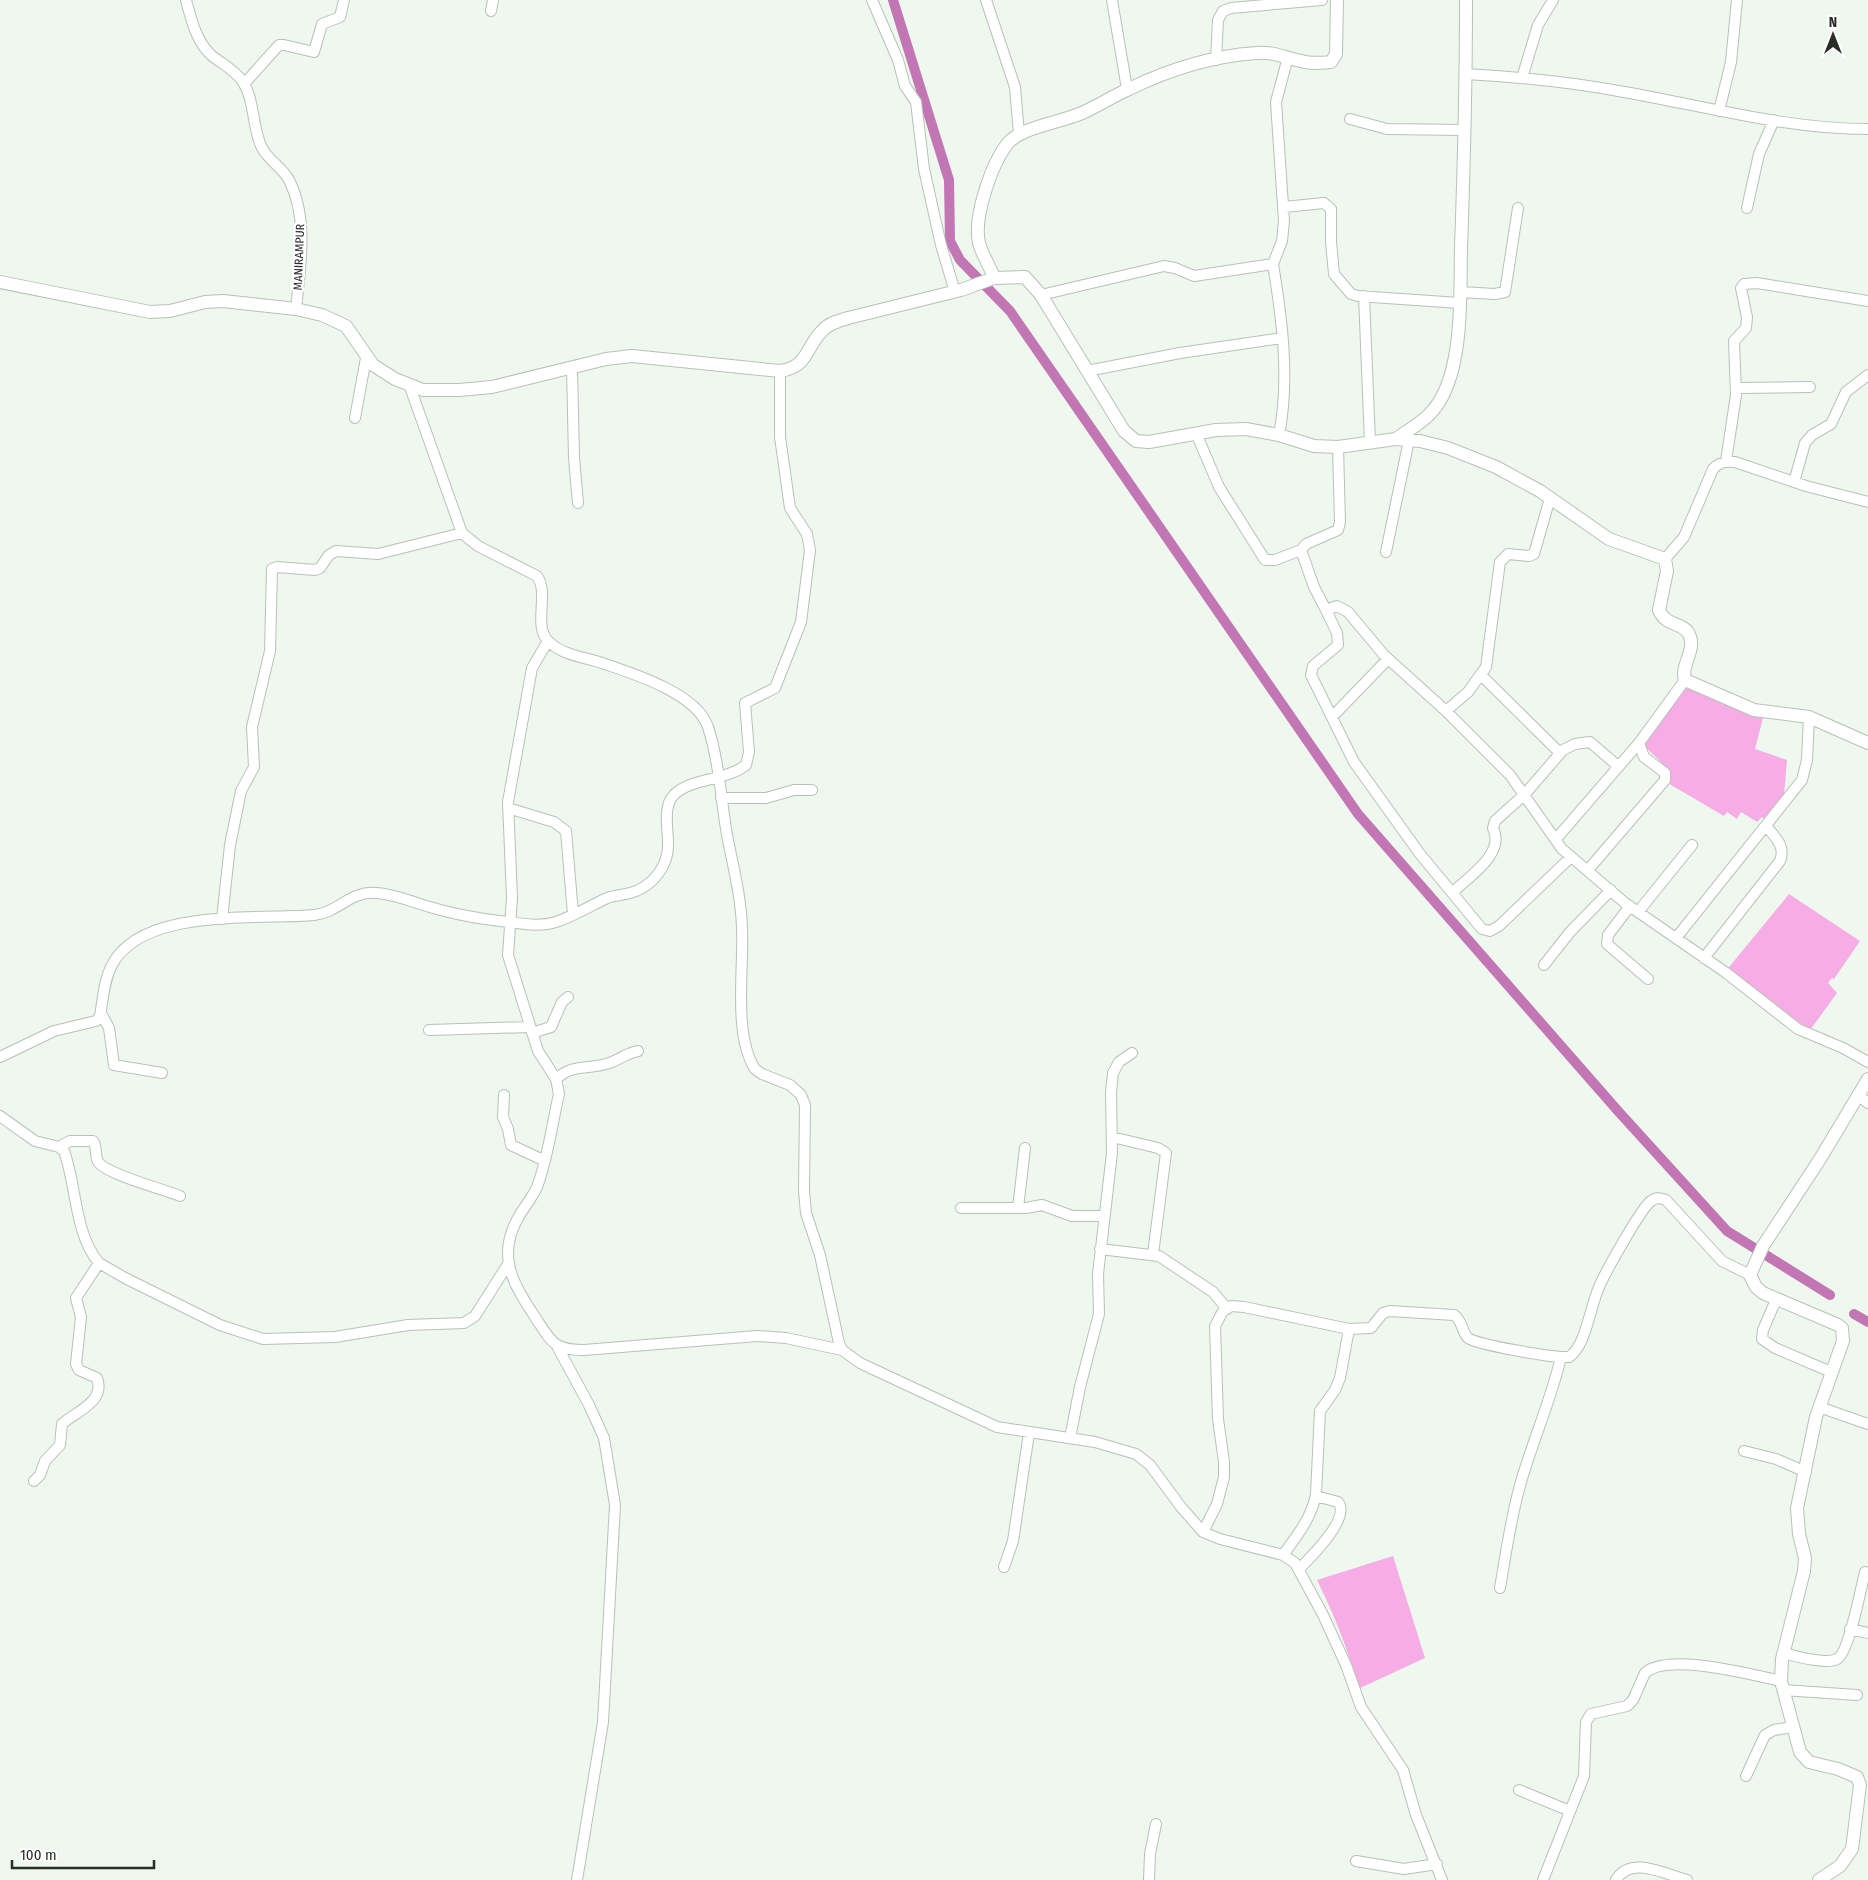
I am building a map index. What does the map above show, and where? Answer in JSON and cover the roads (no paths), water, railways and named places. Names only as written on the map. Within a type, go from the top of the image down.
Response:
[{"type":"street","name":"MANIRAMPUR","points":[[186,0],[202,43],[244,84],[262,148],[286,175],[299,210],[301,240],[296,309]]},
{"type":"street","points":[[244,84],[279,46],[284,44],[314,52],[322,24],[340,17],[344,0]]},
{"type":"street","points":[[491,11],[493,0]]},
{"type":"street","points":[[872,0],[894,52],[905,86],[916,102],[924,169],[941,245],[958,291]]},
{"type":"street","points":[[986,0],[1017,95],[1019,134]]},
{"type":"street","points":[[1112,0],[1127,89]]},
{"type":"street","points":[[1216,60],[1218,20],[1222,11],[1231,8],[1322,0]]},
{"type":"street","points":[[990,280],[978,231],[981,204],[1000,154],[1010,141],[1019,134],[1082,113],[1127,89],[1185,67],[1258,52],[1276,53],[1314,64],[1331,62],[1335,59],[1338,0]]},
{"type":"street","points":[[1396,439],[1432,414],[1445,391],[1454,356],[1459,297],[1466,74],[1466,0]]},
{"type":"street","points":[[1522,78],[1538,25],[1553,0]]},
{"type":"street","points":[[1718,111],[1731,62],[1737,0]]},
{"type":"street","points":[[1279,434],[1285,391],[1279,298],[1273,264],[1282,241],[1284,207],[1276,102],[1288,57]]},
{"type":"street","points":[[1466,74],[1522,78],[1625,92],[1774,120],[1843,129],[1868,129]]},
{"type":"street","points":[[1350,119],[1387,129],[1464,130]]},
{"type":"street","points":[[1747,208],[1758,154],[1774,120]]},
{"type":"street","points":[[1284,207],[1315,203],[1328,205],[1332,216],[1331,242],[1334,274],[1351,294],[1364,296],[1459,297],[1505,292],[1518,208]]},
{"type":"street","points":[[1041,295],[1164,266],[1175,268],[1194,276],[1273,264]]},
{"type":"street","points":[[0,282],[150,312],[170,311],[214,301],[296,309],[342,323],[356,340],[366,358],[386,374],[410,386],[429,390],[479,390],[606,358],[646,356],[780,371],[792,369],[800,365],[817,336],[831,324],[958,291],[990,280],[1025,276],[1041,295],[1124,431],[1136,441],[1149,442],[1196,433],[1246,430],[1279,434],[1300,443],[1338,447],[1396,439],[1448,448],[1496,467],[1550,498],[1609,539],[1665,559]]},
{"type":"street","points":[[1726,461],[1736,388],[1734,341],[1745,332],[1748,318],[1741,291],[1744,284],[1757,283],[1868,301]]},
{"type":"street","points":[[1364,296],[1370,442]]},
{"type":"street","points":[[1087,371],[1180,353],[1282,338]]},
{"type":"street","points":[[355,418],[366,358]]},
{"type":"street","points":[[572,367],[574,458],[578,503]]},
{"type":"street","points":[[0,1058],[54,1031],[96,1021],[101,1013],[106,978],[112,965],[130,944],[146,935],[166,928],[222,919],[314,915],[335,909],[355,894],[375,893],[396,896],[471,919],[543,924],[556,922],[610,897],[638,890],[663,869],[667,859],[667,813],[670,800],[685,787],[718,778],[746,765],[749,752],[745,703],[775,688],[801,622],[810,550],[807,534],[790,508],[780,436],[780,371]]},
{"type":"street","points":[[1794,482],[1805,443],[1812,436],[1831,424],[1846,392],[1868,375]]},
{"type":"street","points":[[410,386],[462,532],[478,546],[537,576],[541,586],[543,628],[548,641],[572,654],[605,664],[664,688],[689,702],[700,713],[708,728],[739,889],[742,927],[743,1020],[746,1046],[755,1069],[796,1089],[805,1105],[804,1200],[822,1263],[836,1336],[842,1350]]},
{"type":"street","points":[[1736,388],[1810,387]]},
{"type":"street","points":[[1196,433],[1219,487],[1265,560],[1275,560],[1301,550],[1306,544],[1338,530],[1340,522],[1338,447]]},
{"type":"street","points":[[1386,552],[1409,440]]},
{"type":"street","points":[[1665,559],[1684,537],[1713,469],[1717,464],[1726,461],[1735,462],[1794,482],[1868,502]]},
{"type":"street","points":[[1446,711],[1468,692],[1482,676],[1488,657],[1488,642],[1500,562],[1508,554],[1529,556],[1534,554],[1550,498]]},
{"type":"street","points":[[222,919],[230,845],[242,787],[254,767],[252,730],[270,652],[272,569],[277,567],[315,570],[320,568],[329,555],[336,551],[378,554],[462,532]]},
{"type":"street","points":[[1301,550],[1314,587],[1337,633],[1338,646],[1313,666],[1311,675],[1354,762],[1420,854],[1482,929],[1490,931],[1499,926],[1571,857]]},
{"type":"street","points":[[1556,839],[1639,742],[1685,680],[1684,668],[1690,649],[1689,634],[1686,630],[1665,621],[1659,610],[1667,571],[1665,559]]},
{"type":"street","points":[[1326,610],[1337,606],[1348,612],[1388,659],[1446,711],[1510,775],[1571,857],[1634,910],[1704,958],[1798,1029],[1843,1048],[1868,1062]]},
{"type":"street","points":[[548,641],[532,668],[508,808],[512,880],[508,955],[538,1051],[556,1079],[559,1094],[537,1186],[518,1217],[507,1247],[508,1264],[512,1280],[524,1302],[557,1346],[589,1405],[604,1438],[615,1506],[603,1722],[577,1880]]},
{"type":"street","points":[[1332,717],[1388,659]]},
{"type":"street","points":[[1482,676],[1560,753]]},
{"type":"street","points":[[1685,680],[1754,710],[1809,717],[1868,742]]},
{"type":"street","points":[[1676,938],[1802,780],[1806,760],[1809,717]]},
{"type":"street","points":[[1452,893],[1489,858],[1497,841],[1493,825],[1525,794],[1560,753],[1575,744],[1590,742],[1618,766]]},
{"type":"street","points":[[1588,870],[1665,780],[1665,773],[1644,757],[1639,742]]},
{"type":"street","points":[[721,798],[766,798],[794,790],[812,790]]},
{"type":"street","points":[[508,808],[554,822],[566,831],[572,914]]},
{"type":"street","points":[[1704,958],[1780,861],[1782,855],[1781,844],[1766,826]]},
{"type":"street","points":[[1648,979],[1608,944],[1608,935],[1634,910],[1692,845]]},
{"type":"street","points":[[1544,965],[1570,932],[1611,890]]},
{"type":"street","points":[[429,1030],[531,1030],[551,1027],[562,1002],[568,997]]},
{"type":"street","points":[[101,1013],[110,1028],[114,1065],[162,1073]]},
{"type":"street","points":[[556,1079],[568,1070],[612,1062],[627,1053],[638,1051]]},
{"type":"street","points":[[1070,1438],[1080,1387],[1099,1314],[1100,1249],[1112,1137],[1111,1092],[1113,1073],[1119,1062],[1132,1053]]},
{"type":"street","points":[[1819,1880],[1840,1866],[1852,1849],[1863,1778],[1804,1758],[1792,1727],[1782,1686],[1783,1654],[1804,1571],[1805,1558],[1799,1534],[1797,1508],[1819,1407],[1843,1341],[1842,1328],[1776,1300],[1756,1287],[1751,1271],[1763,1246],[1820,1159],[1863,1099],[1868,1079]]},
{"type":"street","points":[[504,1095],[503,1116],[511,1145],[544,1160]]},
{"type":"street","points":[[0,1116],[36,1141],[59,1147],[64,1151],[69,1164],[85,1235],[91,1252],[99,1263],[220,1325],[263,1340],[335,1337],[408,1325],[464,1323],[475,1316],[508,1264]]},
{"type":"street","points":[[1112,1137],[1158,1148],[1166,1154],[1153,1254]]},
{"type":"street","points":[[59,1147],[70,1141],[93,1141],[98,1160],[105,1168],[121,1176],[180,1196]]},
{"type":"street","points":[[1018,1208],[1025,1148]]},
{"type":"street","points":[[1203,1532],[1217,1504],[1224,1477],[1224,1462],[1218,1419],[1215,1326],[1217,1318],[1231,1306],[1267,1310],[1349,1329],[1371,1328],[1383,1313],[1390,1311],[1454,1315],[1460,1318],[1466,1334],[1476,1342],[1568,1357],[1579,1347],[1599,1287],[1646,1205],[1659,1198],[1666,1200],[1722,1261],[1751,1271]]},
{"type":"street","points":[[962,1208],[1018,1208],[1042,1205],[1072,1216],[1103,1216]]},
{"type":"street","points":[[1100,1249],[1153,1254],[1213,1292],[1227,1309]]},
{"type":"street","points":[[34,1481],[40,1475],[44,1461],[60,1445],[62,1424],[85,1408],[97,1392],[97,1378],[79,1370],[76,1364],[81,1317],[76,1300],[80,1290],[99,1263]]},
{"type":"street","points":[[1776,1300],[1763,1330],[1762,1339],[1775,1348],[1831,1372]]},
{"type":"street","points":[[1283,1555],[1303,1527],[1316,1496],[1320,1411],[1336,1390],[1349,1329]]},
{"type":"street","points":[[557,1346],[563,1350],[584,1350],[771,1336],[842,1350],[860,1363],[987,1423],[1030,1433],[1109,1444],[1136,1454],[1150,1464],[1181,1507],[1203,1532],[1220,1539],[1283,1555],[1299,1568],[1346,1665],[1361,1706],[1403,1770],[1416,1815],[1442,1880]]},
{"type":"street","points":[[1500,1588],[1520,1484],[1552,1394],[1561,1357]]},
{"type":"street","points":[[1819,1407],[1868,1424]]},
{"type":"street","points":[[1004,1567],[1013,1541],[1030,1433]]},
{"type":"street","points":[[1744,1451],[1776,1459],[1806,1472]]},
{"type":"street","points":[[1299,1568],[1332,1532],[1341,1510],[1338,1502],[1316,1496]]},
{"type":"street","points":[[1783,1654],[1826,1661],[1836,1660],[1846,1645],[1865,1572]]},
{"type":"street","points":[[1850,1629],[1868,1632]]},
{"type":"street","points":[[1543,1880],[1584,1776],[1587,1718],[1596,1712],[1627,1706],[1633,1700],[1642,1678],[1648,1670],[1662,1665],[1689,1664],[1782,1686],[1857,1696]]},
{"type":"street","points":[[1746,1776],[1765,1735],[1774,1730],[1792,1727]]},
{"type":"street","points":[[1519,1790],[1570,1811]]},
{"type":"street","points":[[1149,1880],[1150,1854],[1156,1824]]},
{"type":"street","points":[[1356,1860],[1404,1869],[1437,1864]]},
{"type":"street","points":[[1616,1880],[1624,1870],[1633,1867],[1644,1867],[1687,1880]]},
{"type":"waterway","points":[[893,0],[949,180],[950,241],[960,260],[1010,311],[1358,814],[1618,1111],[1727,1231],[1830,1295]]},
{"type":"waterway","points":[[1854,1314],[1868,1322]]}]
